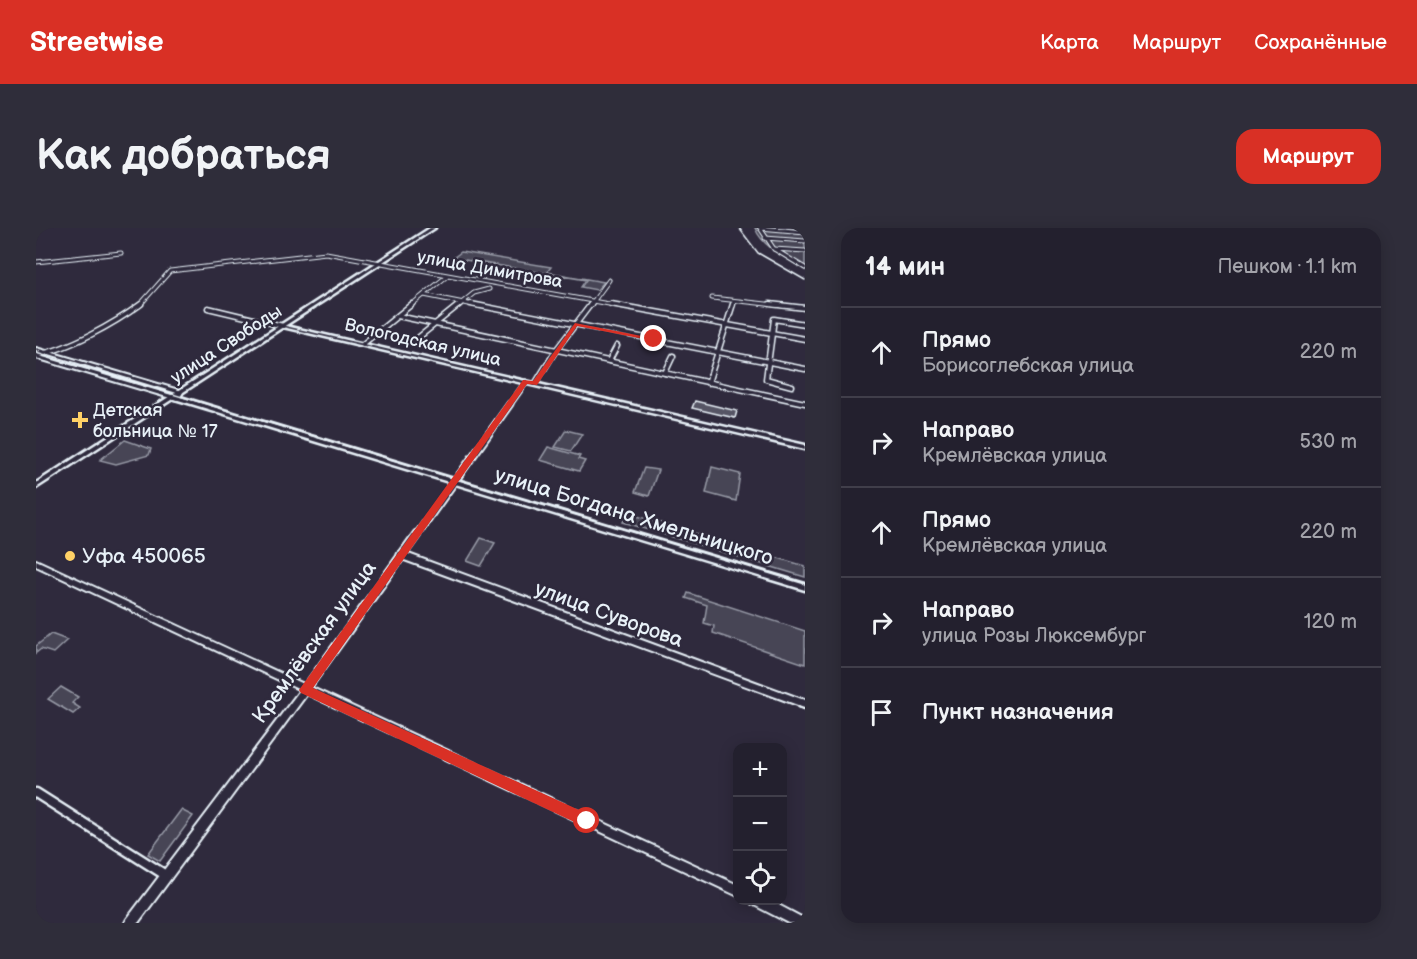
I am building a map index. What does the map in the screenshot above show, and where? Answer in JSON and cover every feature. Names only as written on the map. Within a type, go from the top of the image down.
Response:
[{"type":"main road","name":"улица Свободы","points":[[36,486],[433,228]]},
{"type":"main road","name":"Вологодская улица","points":[[283,326],[805,447]]},
{"type":"main road","name":"улица Богдана Хмельницкого","points":[[177,396],[455,482],[805,586]]},
{"type":"street","points":[[760,228],[805,232]]},
{"type":"street","points":[[760,228],[774,249],[805,268]]},
{"type":"street","points":[[765,238],[805,241]]},
{"type":"street","points":[[774,249],[805,251]]},
{"type":"street","points":[[36,262],[121,252]]},
{"type":"street","name":"улица Димитрова","points":[[47,352],[132,311],[155,292],[158,284],[170,271],[326,253],[805,339]]},
{"type":"street","points":[[791,260],[805,261]]},
{"type":"street","points":[[363,344],[447,276]]},
{"type":"street","points":[[535,384],[556,350],[609,280]]},
{"type":"street","points":[[419,337],[474,293],[489,289]]},
{"type":"street","points":[[423,295],[805,369]]},
{"type":"street","points":[[712,298],[805,308]]},
{"type":"street","points":[[708,383],[734,301]]},
{"type":"street","name":"Вологодская улица","points":[[208,308],[283,326]]},
{"type":"street","points":[[398,316],[805,403]]},
{"type":"street","points":[[792,386],[768,381],[767,362],[774,319],[805,324]]},
{"type":"street","points":[[609,361],[617,346]]},
{"type":"street","points":[[36,349],[177,396]]},
{"type":"street","points":[[36,355],[47,352]]},
{"type":"street","points":[[36,355],[177,396]]},
{"type":"street","points":[[665,374],[673,356]]},
{"type":"street","name":"Кремлёвская улица","points":[[131,923],[305,690],[525,381]]},
{"type":"street","name":"улица Суворова","points":[[401,555],[805,704]]},
{"type":"street","points":[[36,563],[733,889]]},
{"type":"street","points":[[36,793],[166,876]]},
{"type":"street","points":[[766,905],[801,923]]},
{"type":"shaded area","points":[[755,228],[805,228],[805,270],[770,247]]},
{"type":"shaded area","points":[[461,252],[551,267],[547,272],[604,282],[597,290],[581,287],[586,280],[453,258]]},
{"type":"shaded area","points":[[566,430],[582,434],[571,451],[555,447]]},
{"type":"shaded area","points":[[125,440],[151,449],[149,455],[116,464],[100,460]]},
{"type":"shaded area","points":[[548,447],[580,456],[578,459],[585,461],[579,471],[540,460]]},
{"type":"shaded area","points":[[712,467],[740,474],[736,501],[706,493]]},
{"type":"shaded area","points":[[644,468],[658,470],[649,496],[635,492]]},
{"type":"shaded area","points":[[627,513],[805,566],[805,577],[623,522]]},
{"type":"shaded area","points":[[481,538],[495,543],[481,566],[467,561]]},
{"type":"shaded area","points":[[688,593],[805,631],[805,664],[713,633],[714,626],[704,623],[707,605],[686,598]]},
{"type":"shaded area","points":[[51,634],[67,640],[53,653],[41,649],[36,653],[36,646]]},
{"type":"shaded area","points":[[61,687],[78,697],[72,703],[80,708],[73,714],[48,699]]},
{"type":"shaded area","points":[[181,810],[193,816],[160,861],[148,854]]},
{"type":"building","points":[[695,401],[737,411],[735,418],[692,408]]},
{"type":"tram line","points":[[36,353],[805,584]]},
{"type":"railway","points":[[739,228],[758,253],[805,280]]},
{"type":"place","name":"Детская больница № 17","points":[[80,420]]},
{"type":"place","name":"Уфа 450065","points":[[70,556]]},
{"type":"route","points":[[587,821],[305,690],[525,381],[535,384],[575,324],[654,339]]}]
